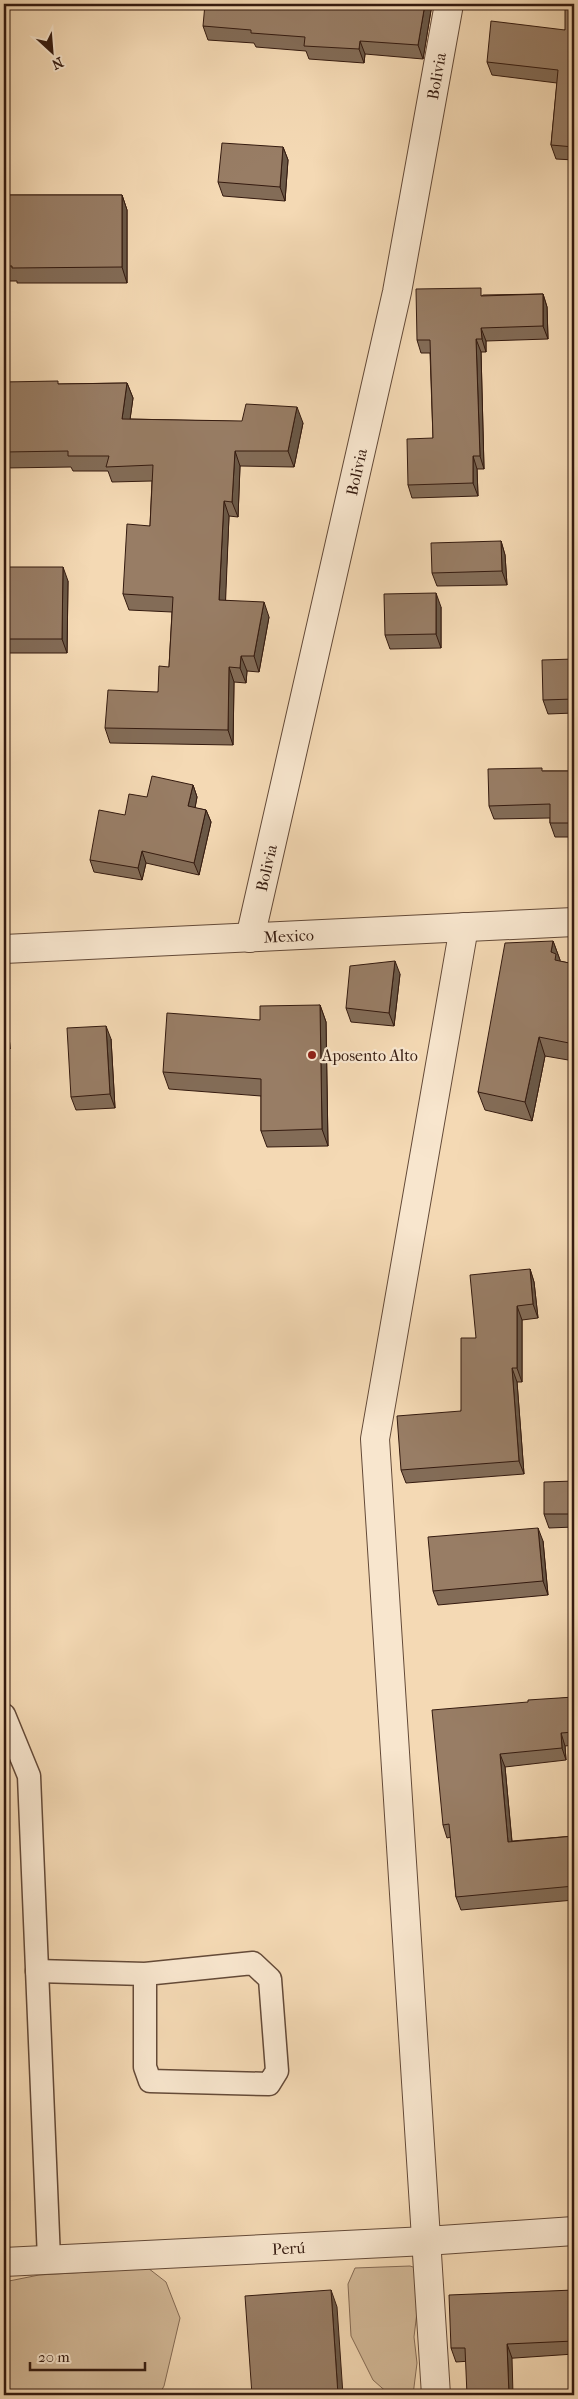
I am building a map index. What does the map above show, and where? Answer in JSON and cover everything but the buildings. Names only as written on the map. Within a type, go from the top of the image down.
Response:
[{"type":"street","name":"Bolivia","points":[[250,938],[397,292],[449,4]]},
{"type":"street","name":"Mexico","points":[[4,949],[574,922]]},
{"type":"street","points":[[436,2395],[375,1439],[464,927]]},
{"type":"street","name":"Perú","points":[[4,2262],[426,2241],[574,2231]]},
{"type":"lane","points":[[4,1715],[29,1776],[49,2259]]},
{"type":"lane","points":[[37,1971],[145,1974],[253,1963],[270,1978],[277,2072],[269,2084],[150,2081],[145,2067],[145,1974]]},
{"type":"shaded area","points":[[139,2261],[166,2282],[180,2318],[164,2386],[159,2395],[4,2395],[4,2282],[39,2275],[106,2271]]},
{"type":"shaded area","points":[[410,2266],[422,2270],[414,2337],[417,2363],[413,2395],[390,2395],[373,2380],[351,2336],[348,2284],[355,2268]]},
{"type":"place","name":"Aposento Alto","points":[[312,1055]]}]
